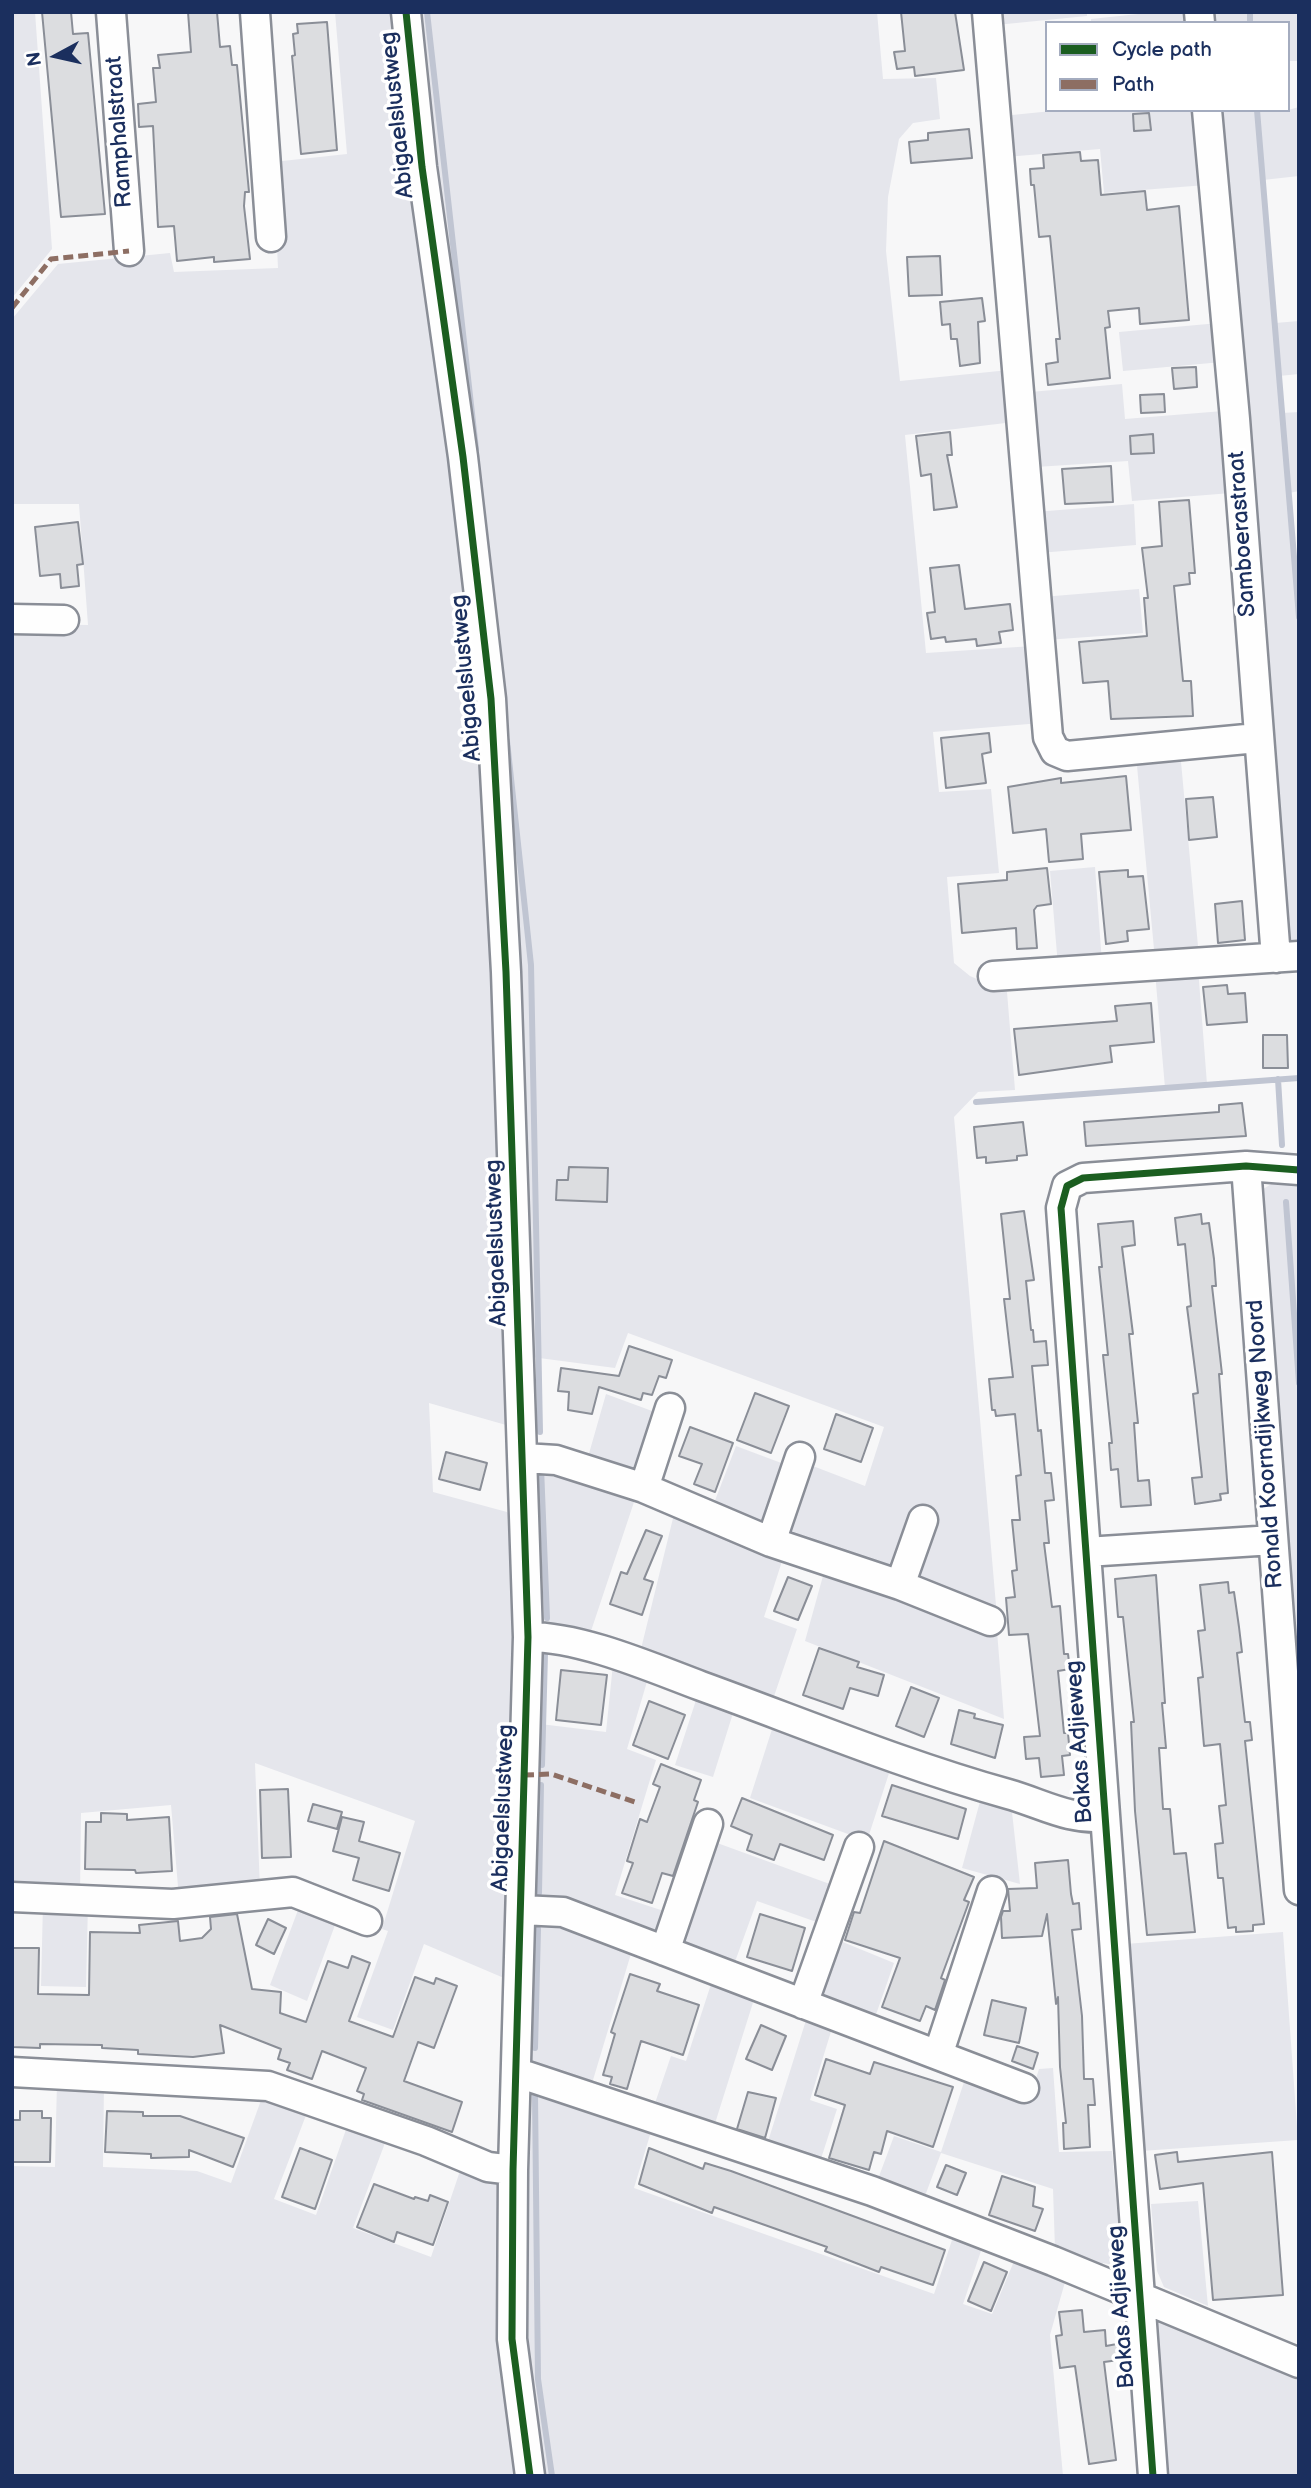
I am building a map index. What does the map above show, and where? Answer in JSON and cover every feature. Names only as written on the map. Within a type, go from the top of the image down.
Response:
[{"type":"street","name":"Ramphalstraat","points":[[111,12],[129,251]]},
{"type":"street","points":[[255,12],[271,237]]},
{"type":"street","name":"Abigaelslustweg","points":[[406,12],[422,167],[463,457],[491,699],[506,972],[528,1637],[513,2170],[512,2339],[530,2476]]},
{"type":"street","points":[[987,12],[1048,737],[1055,751],[1067,756],[1257,738]]},
{"type":"street","name":"Samboerastraat","points":[[1207,112],[1235,419],[1257,738],[1287,957]]},
{"type":"street","points":[[12,619],[64,620]]},
{"type":"street","points":[[993,976],[1287,957]]},
{"type":"street","name":"Bakas Adjieweg","points":[[1153,2476],[1061,1208],[1068,1186],[1083,1178],[1246,1166],[1299,1170]]},
{"type":"street","name":"Ronald Koorndijkweg Noord","points":[[1246,1166],[1299,1890]]},
{"type":"street","points":[[644,1488],[670,1408]]},
{"type":"street","points":[[771,1542],[800,1457]]},
{"type":"street","points":[[524,1458],[556,1460],[644,1488],[771,1542],[900,1585],[990,1621]]},
{"type":"street","points":[[900,1585],[923,1520]]},
{"type":"street","points":[[1086,1552],[1273,1540]]},
{"type":"street","points":[[528,1637],[550,1637],[645,1665],[940,1775],[1012,1795],[1080,1819],[1105,1817]]},
{"type":"street","points":[[665,1951],[708,1824]]},
{"type":"street","points":[[803,2004],[859,1847]]},
{"type":"street","points":[[938,2055],[992,1891]]},
{"type":"street","points":[[12,1897],[173,1904],[293,1892],[368,1921]]},
{"type":"street","points":[[520,1910],[563,1912],[1024,2088]]},
{"type":"street","points":[[12,2072],[268,2086],[426,2141],[488,2167],[513,2170]]},
{"type":"street","points":[[517,2073],[872,2191],[1299,2363]]},
{"type":"shaded area","points":[[12,12],[35,12],[52,249],[12,298]]},
{"type":"shaded area","points":[[335,12],[401,12],[485,702],[513,1427],[429,1403],[433,1492],[507,1512],[514,1521],[521,1571],[511,1981],[424,1944],[393,2030],[357,2017],[388,1931],[382,1929],[415,1821],[255,1763],[260,1889],[179,1898],[171,1805],[81,1813],[80,1894],[12,1892],[12,624],[88,625],[79,504],[12,504],[12,319],[58,264],[170,253],[174,272],[278,268],[273,162],[347,154]]},
{"type":"shaded area","points":[[412,12],[877,12],[883,79],[936,78],[940,119],[913,123],[899,139],[888,197],[886,251],[900,381],[1009,370],[1014,422],[905,435],[926,653],[1033,646],[1041,723],[933,732],[939,792],[991,789],[999,873],[947,877],[954,963],[970,976],[1007,992],[1015,1090],[978,1092],[954,1117],[997,1617],[895,1577],[778,1538],[805,1463],[865,1486],[884,1427],[628,1333],[615,1368],[524,1356],[512,971]]},
{"type":"shaded area","points":[[995,12],[1087,12],[1087,16],[996,25]]},
{"type":"shaded area","points":[[1157,12],[1191,12],[1192,21],[1091,21]]},
{"type":"shaded area","points":[[1206,12],[1299,12],[1299,61],[1290,61],[1290,21],[1207,21]]},
{"type":"shaded area","points":[[1299,107],[1299,176],[1263,180],[1275,323],[1299,321],[1299,374],[1279,376],[1282,413],[1299,412],[1299,491],[1289,493],[1299,618],[1299,949],[1284,941],[1214,112],[1290,112],[1290,109]]},
{"type":"shaded area","points":[[1045,112],[1201,112],[1206,185],[1104,193],[1100,149],[1006,157],[1002,116]]},
{"type":"shaded area","points":[[1219,323],[1222,362],[1123,371],[1119,332]]},
{"type":"shaded area","points":[[1122,384],[1125,419],[1223,411],[1231,493],[1132,501],[1128,461],[1036,467],[1030,392]]},
{"type":"shaded area","points":[[1134,504],[1136,545],[1039,553],[1035,512]]},
{"type":"shaded area","points":[[1139,589],[1143,633],[1046,640],[1042,597]]},
{"type":"shaded area","points":[[1180,751],[1199,957],[1155,960],[1136,755]]},
{"type":"shaded area","points":[[1095,867],[1102,963],[1058,966],[1050,871]]},
{"type":"shaded area","points":[[1198,968],[1207,1084],[1165,1088],[1155,972]]},
{"type":"shaded area","points":[[1276,1181],[1299,1183],[1299,1774],[1260,1191]]},
{"type":"shaded area","points":[[606,1394],[663,1415],[639,1480],[586,1464]]},
{"type":"shaded area","points":[[736,1446],[792,1467],[768,1536],[711,1511]]},
{"type":"shaded area","points":[[534,1467],[637,1493],[588,1640],[541,1627]]},
{"type":"shaded area","points":[[676,1506],[785,1552],[764,1617],[797,1629],[771,1705],[639,1657]]},
{"type":"shaded area","points":[[826,1565],[997,1631],[1004,1719],[805,1641]]},
{"type":"shaded area","points":[[613,1664],[649,1675],[627,1749],[656,1760],[615,1895],[673,1914],[663,1944],[535,1900],[532,1723],[606,1732]]},
{"type":"shaded area","points":[[697,1697],[734,1710],[713,1777],[675,1765]]},
{"type":"shaded area","points":[[774,1723],[892,1764],[867,1841],[750,1798]]},
{"type":"shaded area","points":[[982,1794],[1011,1803],[1020,1884],[962,1868]]},
{"type":"shaded area","points":[[709,1840],[838,1887],[825,1925],[757,1901],[732,1970],[673,1947]]},
{"type":"shaded area","points":[[301,1902],[338,1917],[307,2001],[270,1985]]},
{"type":"shaded area","points":[[43,1903],[88,1904],[86,1987],[41,1986]]},
{"type":"shaded area","points":[[545,1917],[633,1947],[590,2090],[526,2067],[526,1925]]},
{"type":"shaded area","points":[[1283,1932],[1298,2140],[1141,2151],[1125,1944]]},
{"type":"shaded area","points":[[833,1938],[894,1963],[872,2026],[810,2001]]},
{"type":"shaded area","points":[[713,1978],[756,1993],[712,2133],[652,2112],[671,2056],[686,2061]]},
{"type":"shaded area","points":[[807,2017],[833,2025],[810,2100],[837,2109],[818,2168],[765,2151]]},
{"type":"shaded area","points":[[1053,2068],[1059,2152],[1112,2151],[1121,2258],[1118,2266],[1103,2263],[1097,2271],[1055,2249],[1053,2189],[941,2153],[922,2204],[875,2187],[894,2136],[941,2152],[966,2076],[1029,2100],[1039,2069]]},
{"type":"shaded area","points":[[57,2081],[104,2084],[103,2167],[197,2171],[231,2183],[264,2092],[308,2110],[274,2199],[316,2215],[349,2121],[388,2135],[353,2228],[431,2257],[462,2165],[502,2181],[524,2476],[12,2476],[12,2166],[55,2167]]},
{"type":"shaded area","points":[[527,2082],[653,2125],[634,2188],[934,2294],[955,2231],[984,2242],[963,2304],[992,2314],[1017,2254],[1067,2275],[1050,2335],[1063,2476],[536,2476],[517,2339]]},
{"type":"shaded area","points":[[1198,2201],[1208,2306],[1164,2287],[1157,2271],[1151,2204]]},
{"type":"shaded area","points":[[1166,2319],[1281,2363],[1279,2372],[1299,2381],[1299,2476],[1161,2476],[1151,2327],[1156,2320]]},
{"type":"building","points":[[42,12],[71,12],[73,34],[88,33],[105,214],[61,217]]},
{"type":"building","points":[[188,12],[217,12],[220,47],[230,46],[232,65],[237,65],[249,192],[245,192],[244,206],[250,259],[214,262],[214,257],[177,261],[174,226],[158,227],[153,126],[139,127],[138,104],[156,102],[153,68],[160,68],[158,55],[191,52]]},
{"type":"building","points":[[901,12],[955,12],[964,70],[915,76],[914,67],[897,69],[894,52],[905,51]]},
{"type":"building","points":[[327,22],[337,150],[301,154],[292,56],[295,55],[293,34],[298,33],[297,24]]},
{"type":"building","points":[[1149,113],[1151,130],[1134,131],[1133,114]]},
{"type":"building","points":[[969,129],[972,158],[911,163],[909,142],[928,140],[928,133]]},
{"type":"building","points":[[1080,152],[1081,161],[1098,160],[1101,195],[1145,191],[1147,210],[1179,206],[1189,320],[1140,324],[1139,308],[1108,311],[1110,327],[1105,328],[1110,378],[1048,385],[1046,364],[1058,362],[1056,339],[1060,339],[1050,236],[1039,237],[1030,169],[1044,168],[1043,155]]},
{"type":"building","points":[[940,256],[942,295],[909,296],[907,257]]},
{"type":"building","points":[[982,298],[985,321],[978,322],[980,363],[960,366],[957,339],[951,339],[950,324],[942,325],[940,302]]},
{"type":"building","points":[[1196,367],[1197,387],[1174,389],[1172,368]]},
{"type":"building","points":[[1164,394],[1165,412],[1141,413],[1140,395]]},
{"type":"building","points":[[950,432],[952,455],[947,455],[957,507],[934,510],[931,474],[921,476],[916,436]]},
{"type":"building","points":[[1153,434],[1154,453],[1131,454],[1130,436]]},
{"type":"building","points":[[1111,466],[1113,502],[1065,504],[1062,469]]},
{"type":"building","points":[[1189,500],[1195,573],[1189,573],[1190,584],[1174,586],[1183,681],[1191,681],[1193,716],[1111,719],[1108,681],[1083,683],[1079,642],[1147,636],[1144,598],[1148,598],[1142,548],[1162,546],[1159,502]]},
{"type":"building","points":[[78,522],[83,564],[77,565],[79,586],[61,588],[60,574],[40,576],[35,527]]},
{"type":"building","points":[[959,565],[965,609],[1010,604],[1013,630],[999,632],[1001,643],[977,646],[976,639],[946,642],[945,637],[931,639],[927,613],[935,612],[930,568]]},
{"type":"building","points":[[989,733],[991,752],[982,754],[986,783],[946,788],[941,738]]},
{"type":"building","points":[[1126,776],[1131,830],[1081,834],[1083,859],[1049,862],[1046,829],[1013,833],[1008,787],[1061,778],[1061,783]]},
{"type":"building","points":[[1213,797],[1217,837],[1189,840],[1186,799]]},
{"type":"building","points":[[1047,868],[1051,904],[1037,906],[1034,910],[1037,948],[1017,949],[1016,928],[962,933],[958,884],[1007,880],[1007,872]]},
{"type":"building","points":[[1128,870],[1128,877],[1143,876],[1149,929],[1127,931],[1128,941],[1106,944],[1099,872]]},
{"type":"building","points":[[1242,901],[1245,940],[1218,943],[1215,904]]},
{"type":"building","points":[[1227,985],[1228,994],[1245,993],[1247,1022],[1207,1025],[1203,987]]},
{"type":"building","points":[[1151,1003],[1154,1042],[1110,1046],[1112,1062],[1019,1075],[1014,1029],[1117,1021],[1115,1006]]},
{"type":"building","points":[[1263,1035],[1287,1035],[1288,1068],[1263,1068]]},
{"type":"building","points":[[1242,1103],[1246,1136],[1086,1146],[1084,1122],[1219,1112],[1219,1105]]},
{"type":"building","points":[[1023,1122],[1027,1155],[1017,1156],[1017,1160],[986,1163],[986,1157],[977,1158],[974,1127]]},
{"type":"building","points":[[569,1167],[608,1168],[607,1202],[556,1200],[557,1180],[568,1180]]},
{"type":"building","points":[[1024,1211],[1034,1280],[1026,1281],[1031,1330],[1034,1342],[1046,1341],[1048,1365],[1032,1366],[1038,1431],[1041,1430],[1045,1473],[1051,1473],[1054,1500],[1045,1501],[1049,1543],[1044,1543],[1052,1607],[1060,1606],[1064,1654],[1068,1654],[1070,1669],[1058,1671],[1064,1733],[1068,1733],[1070,1755],[1062,1756],[1064,1775],[1041,1777],[1039,1758],[1026,1759],[1024,1737],[1040,1736],[1028,1634],[1009,1635],[1006,1598],[1015,1597],[1012,1571],[1017,1570],[1012,1520],[1020,1520],[1016,1476],[1021,1475],[1015,1414],[996,1416],[995,1410],[992,1410],[989,1379],[1013,1377],[1004,1299],[1010,1299],[1001,1214]]},
{"type":"building","points":[[1201,1214],[1202,1224],[1209,1223],[1214,1259],[1216,1286],[1212,1286],[1222,1374],[1219,1374],[1228,1493],[1220,1494],[1221,1500],[1195,1504],[1192,1478],[1202,1477],[1193,1394],[1198,1393],[1187,1307],[1191,1306],[1185,1244],[1178,1245],[1175,1218]]},
{"type":"building","points":[[1133,1221],[1135,1245],[1122,1247],[1133,1334],[1129,1334],[1138,1423],[1134,1423],[1138,1481],[1149,1480],[1151,1505],[1121,1507],[1118,1469],[1111,1470],[1109,1443],[1112,1443],[1103,1355],[1108,1355],[1099,1267],[1102,1267],[1098,1224]]},
{"type":"building","points":[[629,1346],[672,1360],[666,1378],[659,1376],[652,1395],[643,1393],[641,1400],[599,1387],[592,1414],[568,1410],[569,1392],[558,1391],[561,1368],[619,1376]]},
{"type":"building","points":[[755,1393],[789,1406],[771,1453],[737,1440]]},
{"type":"building","points":[[836,1414],[873,1428],[861,1462],[824,1449]]},
{"type":"building","points":[[690,1427],[733,1443],[715,1492],[694,1484],[702,1464],[679,1456]]},
{"type":"building","points":[[446,1452],[487,1463],[480,1490],[439,1479]]},
{"type":"building","points":[[646,1530],[662,1536],[644,1579],[653,1582],[642,1615],[610,1604],[621,1572],[627,1574]]},
{"type":"building","points":[[1156,1575],[1165,1703],[1162,1703],[1166,1748],[1159,1748],[1163,1809],[1170,1809],[1174,1854],[1186,1853],[1195,1932],[1147,1935],[1135,1811],[1131,1722],[1134,1722],[1123,1617],[1118,1617],[1115,1579]]},
{"type":"building","points":[[788,1577],[812,1586],[798,1620],[774,1611]]},
{"type":"building","points":[[1228,1582],[1229,1593],[1234,1592],[1242,1652],[1237,1653],[1245,1722],[1250,1722],[1252,1740],[1245,1741],[1264,1924],[1253,1925],[1253,1931],[1236,1932],[1236,1927],[1228,1928],[1223,1878],[1218,1878],[1215,1844],[1223,1843],[1219,1806],[1226,1805],[1220,1744],[1204,1746],[1198,1678],[1203,1677],[1198,1631],[1205,1630],[1200,1585]]},
{"type":"building","points":[[819,1648],[859,1662],[857,1667],[884,1675],[878,1696],[850,1688],[843,1709],[803,1695]]},
{"type":"building","points":[[561,1670],[607,1675],[601,1725],[556,1720]]},
{"type":"building","points":[[911,1687],[939,1698],[924,1737],[896,1726]]},
{"type":"building","points":[[649,1701],[685,1715],[668,1759],[633,1745]]},
{"type":"building","points":[[959,1710],[975,1714],[974,1718],[1003,1725],[995,1758],[951,1744]]},
{"type":"building","points":[[661,1764],[701,1780],[694,1800],[698,1802],[673,1876],[662,1873],[652,1903],[622,1893],[633,1863],[627,1861],[640,1819],[647,1822],[660,1787],[653,1784]]},
{"type":"building","points":[[892,1785],[966,1809],[958,1839],[882,1816]]},
{"type":"building","points":[[288,1789],[291,1857],[262,1858],[260,1790]]},
{"type":"building","points":[[742,1798],[833,1835],[824,1860],[780,1844],[774,1860],[747,1850],[752,1835],[731,1826]]},
{"type":"building","points":[[313,1804],[342,1812],[337,1829],[308,1821]]},
{"type":"building","points":[[101,1813],[127,1814],[127,1820],[169,1817],[172,1871],[136,1873],[135,1870],[85,1869],[86,1822],[101,1822]]},
{"type":"building","points":[[342,1817],[364,1822],[359,1841],[400,1853],[389,1891],[353,1880],[359,1858],[333,1851]]},
{"type":"building","points":[[884,1841],[974,1877],[964,1900],[969,1902],[941,1978],[945,1980],[935,2010],[926,2006],[920,2021],[882,2007],[900,1958],[845,1940],[854,1912],[860,1913]]},
{"type":"building","points":[[1068,1860],[1071,1894],[1073,1904],[1079,1903],[1081,1929],[1072,1930],[1082,2016],[1084,2079],[1093,2079],[1095,2105],[1088,2105],[1090,2147],[1064,2149],[1063,2123],[1066,2123],[1060,2067],[1058,1997],[1056,2004],[1047,1914],[1042,1936],[1002,1938],[1001,1917],[1003,1911],[1010,1911],[1008,1889],[1037,1888],[1035,1863]]},
{"type":"building","points":[[237,1914],[252,1989],[281,1992],[280,2013],[306,2022],[328,1961],[348,1968],[352,1956],[370,1963],[349,2021],[393,2037],[415,1977],[434,1984],[436,1978],[457,1986],[434,2048],[418,2042],[404,2081],[462,2102],[452,2132],[362,2100],[364,2094],[357,2091],[366,2068],[322,2051],[312,2079],[287,2070],[290,2063],[278,2059],[281,2049],[220,2025],[224,2053],[193,2057],[138,2054],[138,2050],[102,2048],[102,2045],[40,2044],[40,2048],[12,2047],[12,1948],[39,1948],[38,1994],[89,1995],[90,1932],[140,1933],[139,1925],[178,1921],[180,1941],[202,1938],[211,1929],[210,1917]]},
{"type":"building","points":[[760,1914],[805,1928],[792,1971],[747,1957]]},
{"type":"building","points":[[268,1919],[286,1928],[274,1954],[256,1945]]},
{"type":"building","points":[[630,1974],[660,1984],[657,1991],[699,2005],[683,2055],[641,2041],[627,2089],[610,2084],[612,2077],[603,2075],[615,2034],[611,2032]]},
{"type":"building","points":[[992,2000],[1026,2008],[1019,2043],[984,2035]]},
{"type":"building","points":[[761,2025],[786,2036],[772,2070],[746,2059]]},
{"type":"building","points":[[1017,2046],[1038,2053],[1033,2069],[1012,2061]]},
{"type":"building","points":[[826,2059],[870,2074],[874,2062],[953,2087],[933,2147],[887,2131],[881,2154],[874,2152],[869,2170],[829,2158],[845,2105],[815,2095]]},
{"type":"building","points":[[748,2092],[776,2098],[765,2138],[737,2129]]},
{"type":"building","points":[[20,2111],[42,2111],[42,2118],[51,2118],[50,2162],[12,2162],[12,2120],[20,2120]]},
{"type":"building","points":[[107,2111],[143,2112],[143,2116],[180,2116],[244,2138],[233,2167],[189,2150],[189,2157],[151,2158],[151,2154],[105,2152]]},
{"type":"building","points":[[300,2148],[332,2160],[315,2209],[282,2197]]},
{"type":"building","points":[[649,2148],[703,2169],[705,2163],[731,2171],[945,2250],[933,2285],[881,2267],[879,2272],[825,2251],[827,2247],[714,2207],[712,2213],[639,2184]]},
{"type":"building","points":[[1177,2152],[1178,2162],[1272,2152],[1283,2295],[1213,2300],[1203,2183],[1160,2189],[1155,2155]]},
{"type":"building","points":[[946,2165],[966,2173],[957,2195],[937,2187]]},
{"type":"building","points":[[1002,2176],[1035,2187],[1033,2206],[1043,2209],[1035,2231],[989,2215]]},
{"type":"building","points":[[374,2184],[414,2199],[415,2197],[428,2201],[430,2195],[448,2202],[433,2245],[397,2232],[394,2242],[357,2227]]},
{"type":"building","points":[[984,2262],[1007,2272],[991,2311],[968,2301]]},
{"type":"building","points":[[1082,2310],[1084,2332],[1105,2330],[1106,2346],[1117,2344],[1119,2360],[1104,2362],[1116,2460],[1089,2464],[1075,2366],[1060,2368],[1056,2336],[1062,2335],[1059,2312]]},
{"type":"waterway","points":[[427,12],[476,449]]},
{"type":"waterway","points":[[1250,12],[1250,21]]},
{"type":"waterway","points":[[1257,112],[1299,617]]},
{"type":"waterway","points":[[507,741],[531,965],[540,1432]]},
{"type":"waterway","points":[[976,1102],[1299,1078]]},
{"type":"waterway","points":[[1278,1079],[1282,1145]]},
{"type":"waterway","points":[[1286,1202],[1299,1383]]},
{"type":"waterway","points":[[541,1467],[547,1618]]},
{"type":"waterway","points":[[542,1765],[545,1654]]},
{"type":"waterway","points":[[539,1893],[541,1785]]},
{"type":"waterway","points":[[535,2048],[538,1929]]},
{"type":"waterway","points":[[535,2094],[538,2379],[552,2476]]},
{"type":"marked path","points":[[12,308],[51,259],[129,251]]},
{"type":"marked path","points":[[524,1775],[551,1774],[638,1803]]},
{"type":"cycle path","points":[[406,12],[422,167],[463,457],[491,699],[506,972],[528,1637],[513,2170],[512,2339],[530,2476]]},
{"type":"cycle path","points":[[1153,2476],[1061,1208],[1067,1186],[1083,1178],[1246,1166],[1299,1170]]}]
